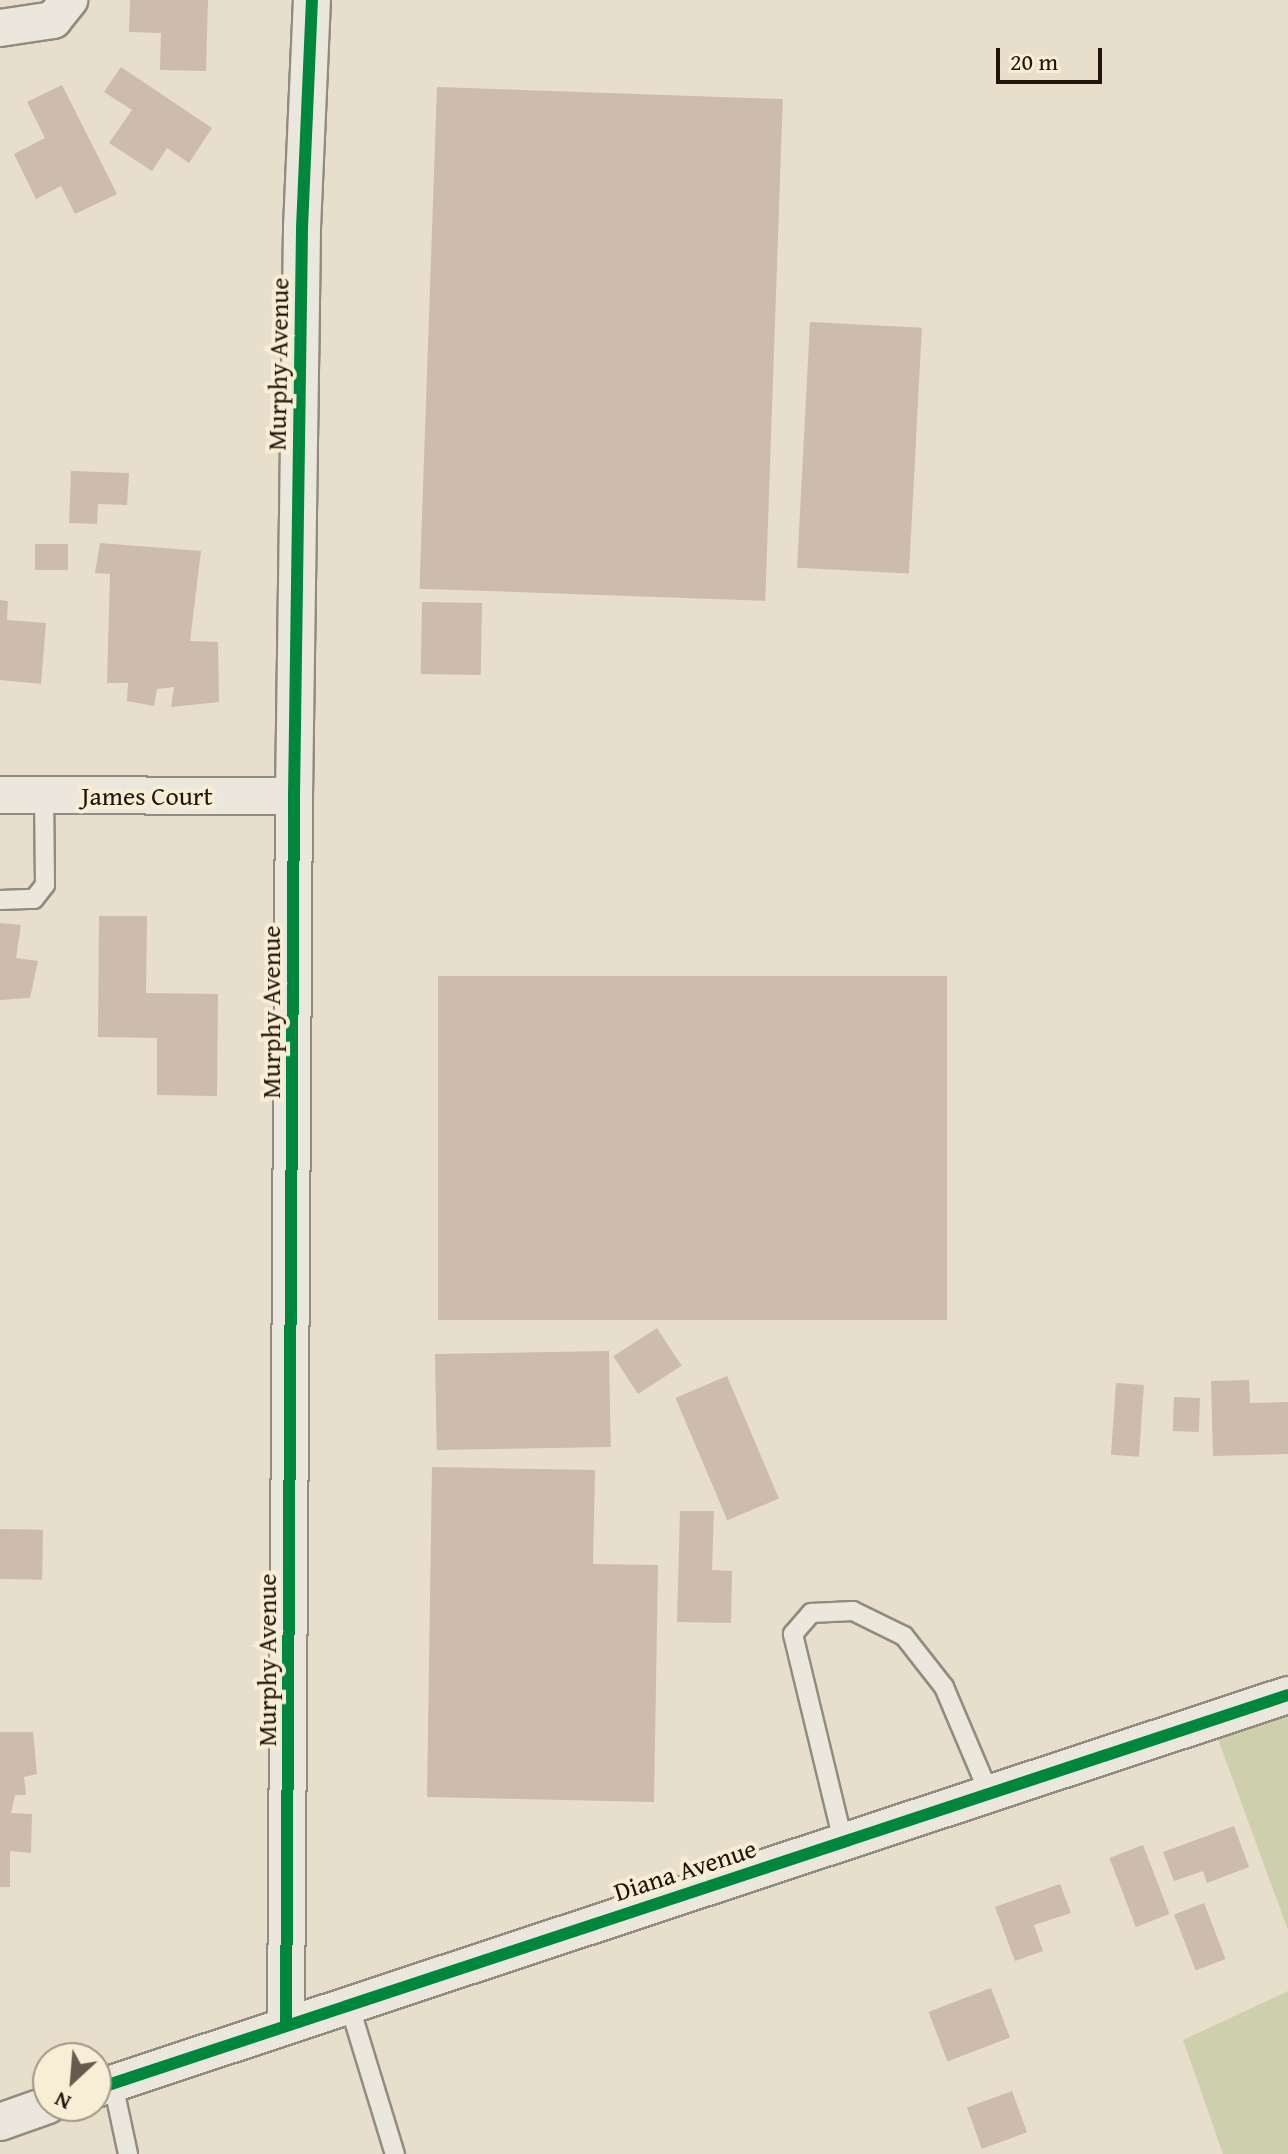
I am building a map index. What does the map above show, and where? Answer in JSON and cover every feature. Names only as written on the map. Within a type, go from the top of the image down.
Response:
[{"type":"street","points":[[0,28],[53,20],[69,0]]},
{"type":"street","name":"Murphy Avenue","points":[[286,2025],[294,796],[302,228],[312,0]]},
{"type":"street","name":"James Court","points":[[0,795],[294,796]]},
{"type":"street","name":"Diana Avenue","points":[[112,2083],[1288,1695]]},
{"type":"street","points":[[0,2122],[32,2111]]},
{"type":"lane","points":[[0,900],[34,899],[45,885],[44,795]]},
{"type":"lane","points":[[843,1841],[793,1634],[811,1613],[853,1611],[904,1636],[944,1687],[989,1793]]},
{"type":"lane","points":[[349,2004],[395,2154]]},
{"type":"lane","points":[[112,2109],[128,2154]]},
{"type":"green space","points":[[1288,1709],[1288,1930],[1215,1731]]},
{"type":"green space","points":[[1288,1991],[1288,2154],[1223,2154],[1183,2040]]},
{"type":"building","points":[[130,0],[208,0],[206,71],[160,70],[161,33],[129,32]]},
{"type":"building","points":[[121,67],[212,128],[189,163],[167,148],[152,171],[109,143],[132,110],[104,92]]},
{"type":"building","points":[[62,85],[117,194],[75,214],[61,186],[36,199],[14,154],[45,138],[27,102]]},
{"type":"building","points":[[437,87],[783,99],[765,601],[419,589]]},
{"type":"building","points":[[810,322],[922,328],[909,574],[797,568]]},
{"type":"building","points":[[71,471],[129,473],[127,505],[98,504],[97,524],[69,523]]},
{"type":"building","points":[[100,543],[201,551],[190,641],[218,642],[219,702],[171,707],[174,687],[157,689],[154,706],[127,701],[128,683],[107,683],[110,574],[95,573]]},
{"type":"building","points":[[35,544],[68,544],[68,570],[35,570]]},
{"type":"building","points":[[0,600],[8,601],[7,620],[46,623],[41,684],[0,680]]},
{"type":"building","points":[[422,602],[482,603],[481,675],[421,674]]},
{"type":"building","points":[[99,916],[147,916],[146,993],[218,994],[217,1096],[157,1095],[157,1038],[98,1037]]},
{"type":"building","points":[[0,923],[21,925],[16,958],[38,961],[30,998],[0,1000]]},
{"type":"building","points":[[438,976],[947,976],[947,1320],[438,1320]]},
{"type":"building","points":[[657,1328],[682,1366],[638,1394],[613,1356]]},
{"type":"building","points":[[609,1351],[611,1447],[437,1450],[435,1354]]},
{"type":"building","points":[[727,1376],[779,1498],[727,1520],[675,1398]]},
{"type":"building","points":[[1249,1380],[1250,1403],[1288,1402],[1288,1454],[1213,1456],[1211,1381]]},
{"type":"building","points":[[1116,1383],[1144,1385],[1139,1457],[1111,1455]]},
{"type":"building","points":[[1174,1397],[1200,1398],[1199,1432],[1173,1431]]},
{"type":"building","points":[[432,1467],[595,1470],[593,1564],[658,1565],[654,1802],[427,1797]]},
{"type":"building","points":[[680,1511],[714,1511],[712,1570],[732,1571],[731,1623],[677,1622]]},
{"type":"building","points":[[0,1529],[43,1530],[42,1580],[0,1579]]},
{"type":"building","points":[[0,1732],[33,1732],[37,1774],[24,1777],[26,1795],[15,1795],[11,1813],[32,1814],[31,1853],[10,1851],[10,1887],[0,1887]]},
{"type":"building","points":[[1234,1826],[1249,1867],[1207,1883],[1203,1871],[1174,1881],[1163,1852]]},
{"type":"building","points":[[1143,1845],[1170,1914],[1136,1927],[1109,1858]]},
{"type":"building","points":[[1060,1884],[1071,1913],[1034,1925],[1043,1951],[1015,1961],[995,1907]]},
{"type":"building","points":[[1204,1903],[1226,1959],[1196,1970],[1174,1914]]},
{"type":"building","points":[[991,1988],[1010,2037],[947,2061],[928,2012]]},
{"type":"building","points":[[1012,2091],[1027,2132],[982,2149],[967,2107]]},
{"type":"cycle path","points":[[286,2025],[294,796],[302,228],[312,0]]},
{"type":"cycle path","points":[[112,2084],[1288,1695]]}]
